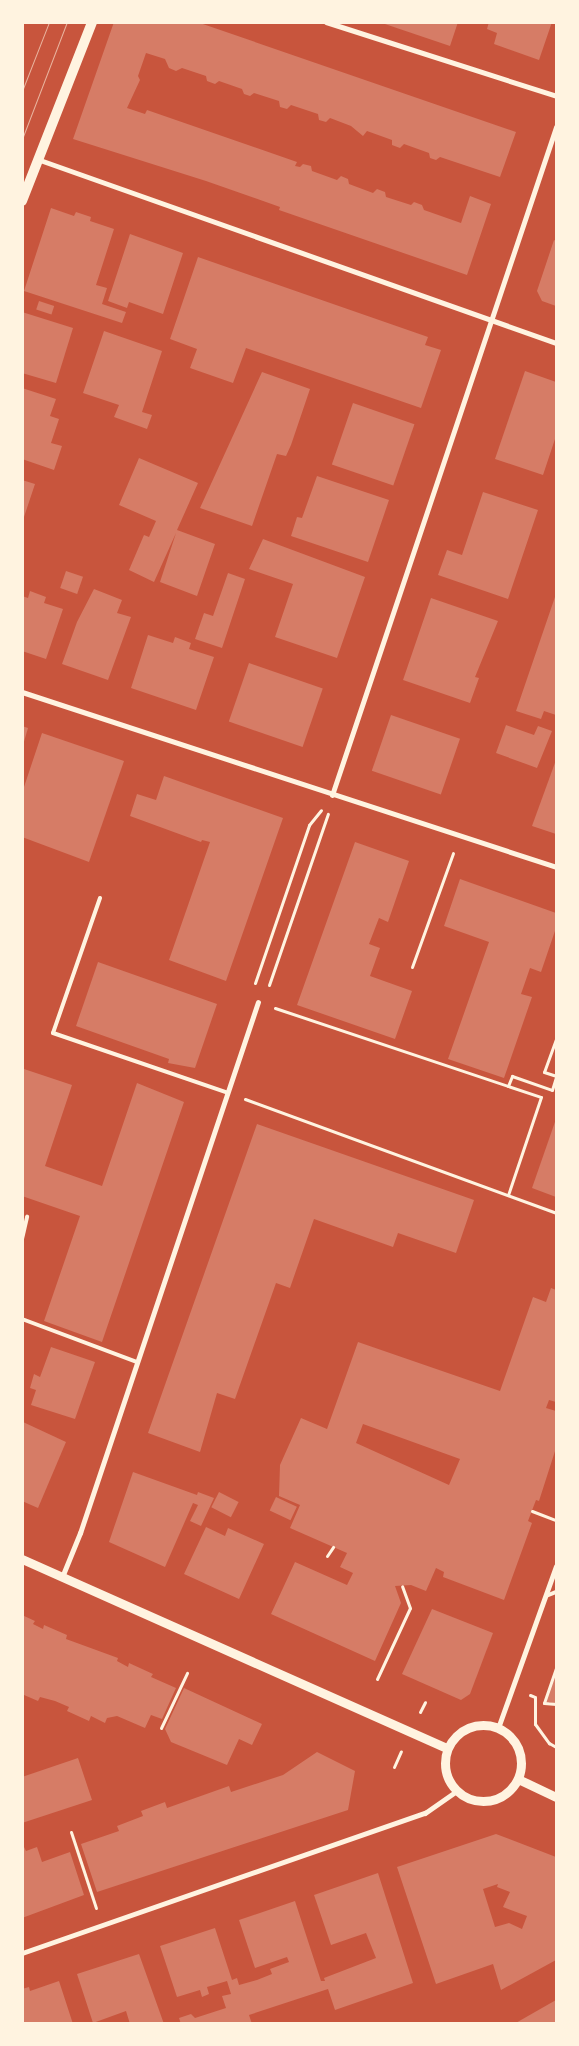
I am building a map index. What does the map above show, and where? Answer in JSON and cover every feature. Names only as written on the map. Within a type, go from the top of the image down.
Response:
[{"type":"main road","points":[[22,201],[36,159],[92,22]]},
{"type":"street","points":[[326,22],[556,96]]},
{"type":"street","points":[[332,795],[556,127]]},
{"type":"street","points":[[36,159],[556,343]]},
{"type":"street","points":[[22,692],[556,867]]},
{"type":"street","points":[[62,1576],[137,1362],[258,1002]]},
{"type":"street","points":[[23,1562],[62,1576],[447,1748]]},
{"type":"street","points":[[498,1728],[556,1566]]},
{"type":"street","points":[[487,1724],[498,1728],[511,1736],[519,1749],[522,1763],[518,1780],[498,1799],[483,1802],[469,1799],[456,1791],[445,1771],[447,1748],[463,1730],[487,1724]]},
{"type":"street","points":[[518,1780],[556,1797]]},
{"type":"street","points":[[22,1953],[425,1813],[456,1791]]},
{"type":"lane","points":[[100,898],[53,1033],[228,1092]]},
{"type":"lane","points":[[22,1239],[27,1217]]},
{"type":"lane","points":[[22,1319],[137,1362]]},
{"type":"lane","points":[[546,1596],[556,1592]]},
{"type":"path","points":[[266,994],[324,830],[332,795]]},
{"type":"path","points":[[332,795],[309,825],[253,988],[258,1002],[541,1097],[508,1195]]},
{"type":"path","points":[[412,967],[459,836]]},
{"type":"path","points":[[508,1086],[512,1076],[552,1090],[556,1077],[544,1072],[556,1039]]},
{"type":"path","points":[[228,1092],[556,1213]]},
{"type":"path","points":[[532,1511],[556,1520]]},
{"type":"path","points":[[327,1556],[332,1547]]},
{"type":"path","points":[[377,1679],[410,1608],[402,1586]]},
{"type":"path","points":[[556,1668],[544,1703],[556,1704]]},
{"type":"path","points":[[161,1728],[187,1673]]},
{"type":"path","points":[[513,1689],[535,1697],[535,1724],[549,1743],[556,1747]]},
{"type":"path","points":[[70,1832],[102,1925]]},
{"type":"building","points":[[114,22],[197,22],[516,132],[500,177],[440,157],[436,160],[430,158],[429,153],[404,144],[400,148],[392,145],[392,140],[367,131],[363,136],[351,126],[330,118],[326,122],[319,120],[318,114],[291,105],[287,109],[280,107],[279,101],[254,93],[250,96],[244,94],[242,89],[219,81],[215,84],[207,81],[206,76],[182,68],[176,71],[169,68],[165,59],[146,53],[138,76],[140,80],[127,108],[145,114],[147,110],[297,162],[295,166],[300,167],[303,164],[311,166],[312,171],[337,180],[341,176],[348,179],[349,184],[373,193],[377,189],[385,192],[386,197],[411,205],[414,202],[422,205],[424,210],[461,223],[470,196],[491,204],[467,275],[279,210],[280,207],[206,181],[73,139]]},
{"type":"building","points":[[379,22],[458,22],[450,46]]},
{"type":"building","points":[[489,22],[552,22],[539,60],[494,44],[497,33],[487,29]]},
{"type":"building","points":[[51,208],[74,216],[76,212],[91,217],[90,221],[114,229],[96,285],[107,288],[102,304],[126,312],[122,323],[24,291]]},
{"type":"building","points":[[130,234],[183,253],[163,314],[129,302],[127,308],[108,301]]},
{"type":"building","points":[[554,240],[556,241],[556,306],[542,301],[537,291]]},
{"type":"building","points":[[198,257],[428,337],[425,345],[441,350],[421,408],[246,348],[233,383],[190,368],[197,349],[170,339]]},
{"type":"building","points":[[39,301],[54,306],[51,315],[36,310]]},
{"type":"building","points":[[22,312],[73,328],[56,383],[22,373]]},
{"type":"building","points":[[104,331],[162,351],[142,412],[152,415],[147,429],[114,417],[119,405],[83,393]]},
{"type":"building","points":[[525,371],[556,382],[556,436],[543,475],[495,459]]},
{"type":"building","points":[[262,372],[310,389],[286,456],[277,454],[252,526],[200,508]]},
{"type":"building","points":[[22,388],[56,399],[50,416],[59,419],[51,443],[62,446],[54,470],[22,459]]},
{"type":"building","points":[[353,403],[414,424],[393,486],[332,464]]},
{"type":"building","points":[[139,458],[198,483],[177,530],[215,544],[197,596],[160,582],[176,533],[154,582],[129,570],[144,535],[149,537],[156,521],[119,505]]},
{"type":"building","points":[[317,476],[389,500],[368,562],[291,536],[297,517],[302,518]]},
{"type":"building","points":[[22,480],[35,484],[23,520],[22,520]]},
{"type":"building","points":[[483,492],[538,510],[508,599],[438,575],[447,550],[462,555]]},
{"type":"building","points":[[263,539],[365,577],[337,658],[275,637],[293,584],[249,569]]},
{"type":"building","points":[[66,571],[83,577],[77,594],[60,588]]},
{"type":"building","points":[[228,573],[245,579],[222,648],[195,639],[204,613],[213,616]]},
{"type":"building","points":[[94,589],[122,600],[117,613],[131,617],[108,680],[62,664],[77,622]]},
{"type":"building","points":[[30,591],[46,597],[44,603],[63,609],[46,659],[22,651],[22,596],[28,598]]},
{"type":"building","points":[[556,594],[556,715],[544,711],[541,719],[516,711]]},
{"type":"building","points":[[431,598],[498,621],[475,677],[479,678],[470,703],[403,680]]},
{"type":"building","points":[[148,635],[173,643],[175,637],[191,643],[189,649],[214,657],[196,710],[131,688]]},
{"type":"building","points":[[249,663],[323,688],[303,747],[229,722]]},
{"type":"building","points":[[391,715],[460,739],[441,795],[372,771]]},
{"type":"building","points":[[506,725],[534,735],[538,726],[552,731],[537,768],[496,753]]},
{"type":"building","points":[[22,726],[28,728],[23,745],[22,745]]},
{"type":"building","points":[[42,733],[124,761],[89,862],[22,837],[22,793]]},
{"type":"building","points":[[556,760],[556,834],[532,826]]},
{"type":"building","points":[[164,776],[283,818],[226,981],[169,960],[210,842],[202,840],[201,842],[130,816],[137,794],[156,800]]},
{"type":"building","points":[[355,842],[409,861],[388,922],[379,918],[369,944],[380,948],[370,976],[412,991],[395,1039],[297,1005]]},
{"type":"building","points":[[460,879],[556,913],[556,928],[541,972],[530,968],[521,994],[532,997],[504,1078],[448,1059],[489,942],[444,926]]},
{"type":"building","points":[[98,962],[217,1004],[195,1068],[168,1063],[169,1059],[76,1026]]},
{"type":"building","points":[[24,1069],[72,1085],[45,1166],[102,1186],[137,1083],[184,1102],[102,1342],[44,1321],[80,1216],[22,1196]]},
{"type":"building","points":[[556,1119],[556,1197],[532,1188]]},
{"type":"building","points":[[257,1124],[474,1200],[456,1253],[398,1233],[393,1247],[314,1219],[290,1288],[276,1283],[235,1399],[217,1393],[200,1452],[148,1433]]},
{"type":"building","points":[[551,1288],[556,1290],[556,1402],[549,1400],[546,1408],[556,1411],[556,1448],[539,1501],[536,1500],[528,1521],[532,1523],[504,1600],[443,1577],[444,1572],[436,1568],[426,1591],[411,1585],[395,1586],[401,1603],[375,1661],[271,1614],[295,1562],[347,1585],[353,1573],[340,1567],[347,1553],[290,1528],[300,1505],[279,1496],[280,1465],[301,1418],[327,1429],[358,1342],[500,1391],[533,1297],[546,1302]],"holes":[[[363,1424],[460,1459],[449,1485],[356,1443]]]},
{"type":"building","points":[[51,1347],[95,1362],[75,1419],[31,1405],[36,1390],[30,1388],[34,1374],[40,1377]]},
{"type":"building","points":[[23,1422],[66,1442],[38,1508],[22,1501]]},
{"type":"building","points":[[133,1472],[197,1495],[198,1492],[214,1498],[201,1526],[190,1521],[198,1505],[193,1503],[165,1567],[109,1542]]},
{"type":"building","points":[[219,1492],[239,1502],[231,1517],[211,1507]]},
{"type":"building","points":[[276,1497],[297,1507],[291,1520],[270,1511]]},
{"type":"building","points":[[206,1527],[225,1536],[228,1528],[264,1544],[239,1599],[184,1574]]},
{"type":"building","points":[[432,1609],[493,1633],[470,1694],[461,1700],[402,1674]]},
{"type":"building","points":[[22,1615],[35,1621],[33,1624],[43,1629],[44,1625],[67,1635],[66,1639],[118,1658],[117,1661],[128,1667],[129,1663],[153,1674],[151,1677],[176,1688],[162,1719],[151,1715],[145,1728],[117,1716],[107,1718],[105,1723],[91,1716],[89,1721],[67,1711],[69,1707],[55,1701],[40,1697],[38,1701],[24,1695]]},
{"type":"building","points":[[556,1669],[556,1704],[549,1702],[548,1705],[544,1703]]},
{"type":"building","points":[[184,1688],[262,1724],[252,1745],[239,1739],[227,1765],[171,1742],[165,1729]]},
{"type":"building","points":[[317,1752],[355,1771],[348,1810],[97,1892],[81,1844],[119,1831],[117,1826],[143,1816],[141,1811],[165,1802],[167,1808],[229,1786],[231,1792],[283,1775]]},
{"type":"building","points":[[78,1758],[92,1800],[22,1823],[22,1777]]},
{"type":"building","points":[[496,1834],[556,1857],[556,1960],[501,1990],[493,1964],[436,1984],[397,1867]],"holes":[[[498,1884],[497,1887],[510,1892],[503,1907],[527,1916],[522,1929],[509,1923],[495,1927],[483,1889]]]},
{"type":"building","points":[[22,1843],[26,1851],[37,1847],[42,1862],[70,1852],[84,1895],[22,1918]]},
{"type":"building","points":[[378,1873],[413,1983],[335,2010],[328,1989],[249,2015],[252,2024],[181,2024],[179,2018],[191,2014],[195,2018],[226,2008],[222,1996],[231,1994],[227,1981],[207,1987],[209,1994],[202,1997],[200,1990],[177,1997],[160,1946],[215,1928],[232,1980],[237,1978],[239,1985],[257,1980],[272,1974],[270,1969],[289,1962],[287,1957],[255,1968],[239,1920],[295,1901],[321,1981],[325,1981],[324,1978],[376,1958],[366,1933],[331,1945],[314,1895]]},
{"type":"building","points":[[139,1954],[164,2024],[130,2024],[126,2011],[93,2023],[77,1974]]},
{"type":"building","points":[[59,1981],[73,2024],[22,2024],[22,1989],[29,1987],[30,1991]]},
{"type":"building","points":[[556,2000],[556,2024],[514,2024]]},
{"type":"tram line","points":[[22,91],[49,22]]},
{"type":"tram line","points":[[22,139],[67,22]]}]
